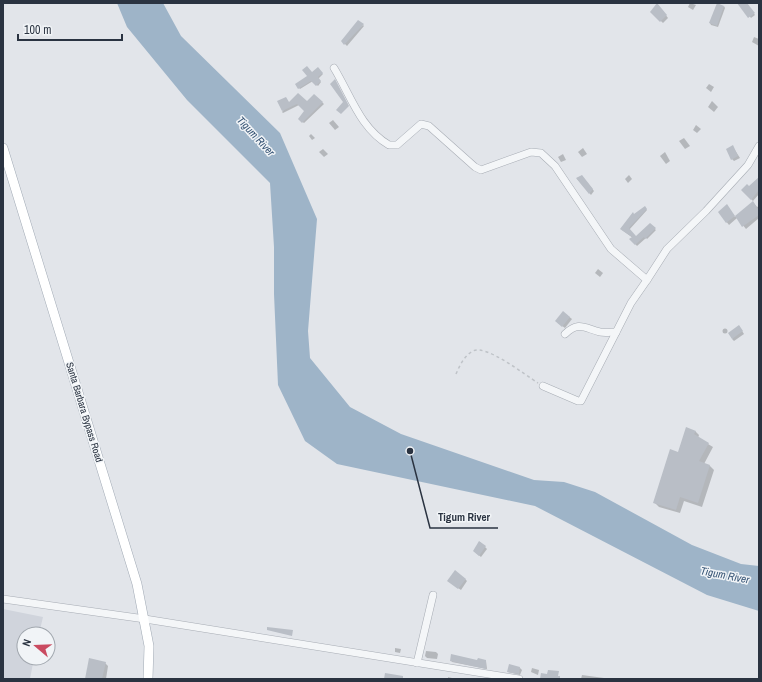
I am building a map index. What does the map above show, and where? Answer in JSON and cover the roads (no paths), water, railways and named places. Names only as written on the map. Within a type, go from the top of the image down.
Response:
[{"type":"main road","name":"Santa Barbara Bypass Road","points":[[3,148],[121,530],[145,619],[149,646],[148,679]]},
{"type":"street","points":[[334,68],[355,103],[360,119],[379,138],[389,145],[397,145],[417,126],[425,125],[475,167],[481,170],[531,152],[541,153],[555,166],[611,249],[647,280]]},
{"type":"street","points":[[543,386],[578,402],[581,401],[631,303],[668,249],[706,212],[748,165],[759,146]]},
{"type":"street","points":[[565,334],[571,328],[581,326],[601,333],[616,332]]},
{"type":"street","points":[[417,663],[433,595]]},
{"type":"street","points":[[3,599],[145,619],[519,679]]},
{"type":"water","points":[[117,3],[163,3],[181,36],[280,133],[317,219],[308,331],[310,358],[350,407],[401,434],[534,480],[564,482],[595,492],[692,545],[741,564],[759,566],[759,611],[707,595],[535,506],[337,464],[305,441],[278,385],[274,294],[274,247],[270,183],[187,100],[127,27]]},
{"type":"place","name":"Tigum River","points":[[410,451]]}]
